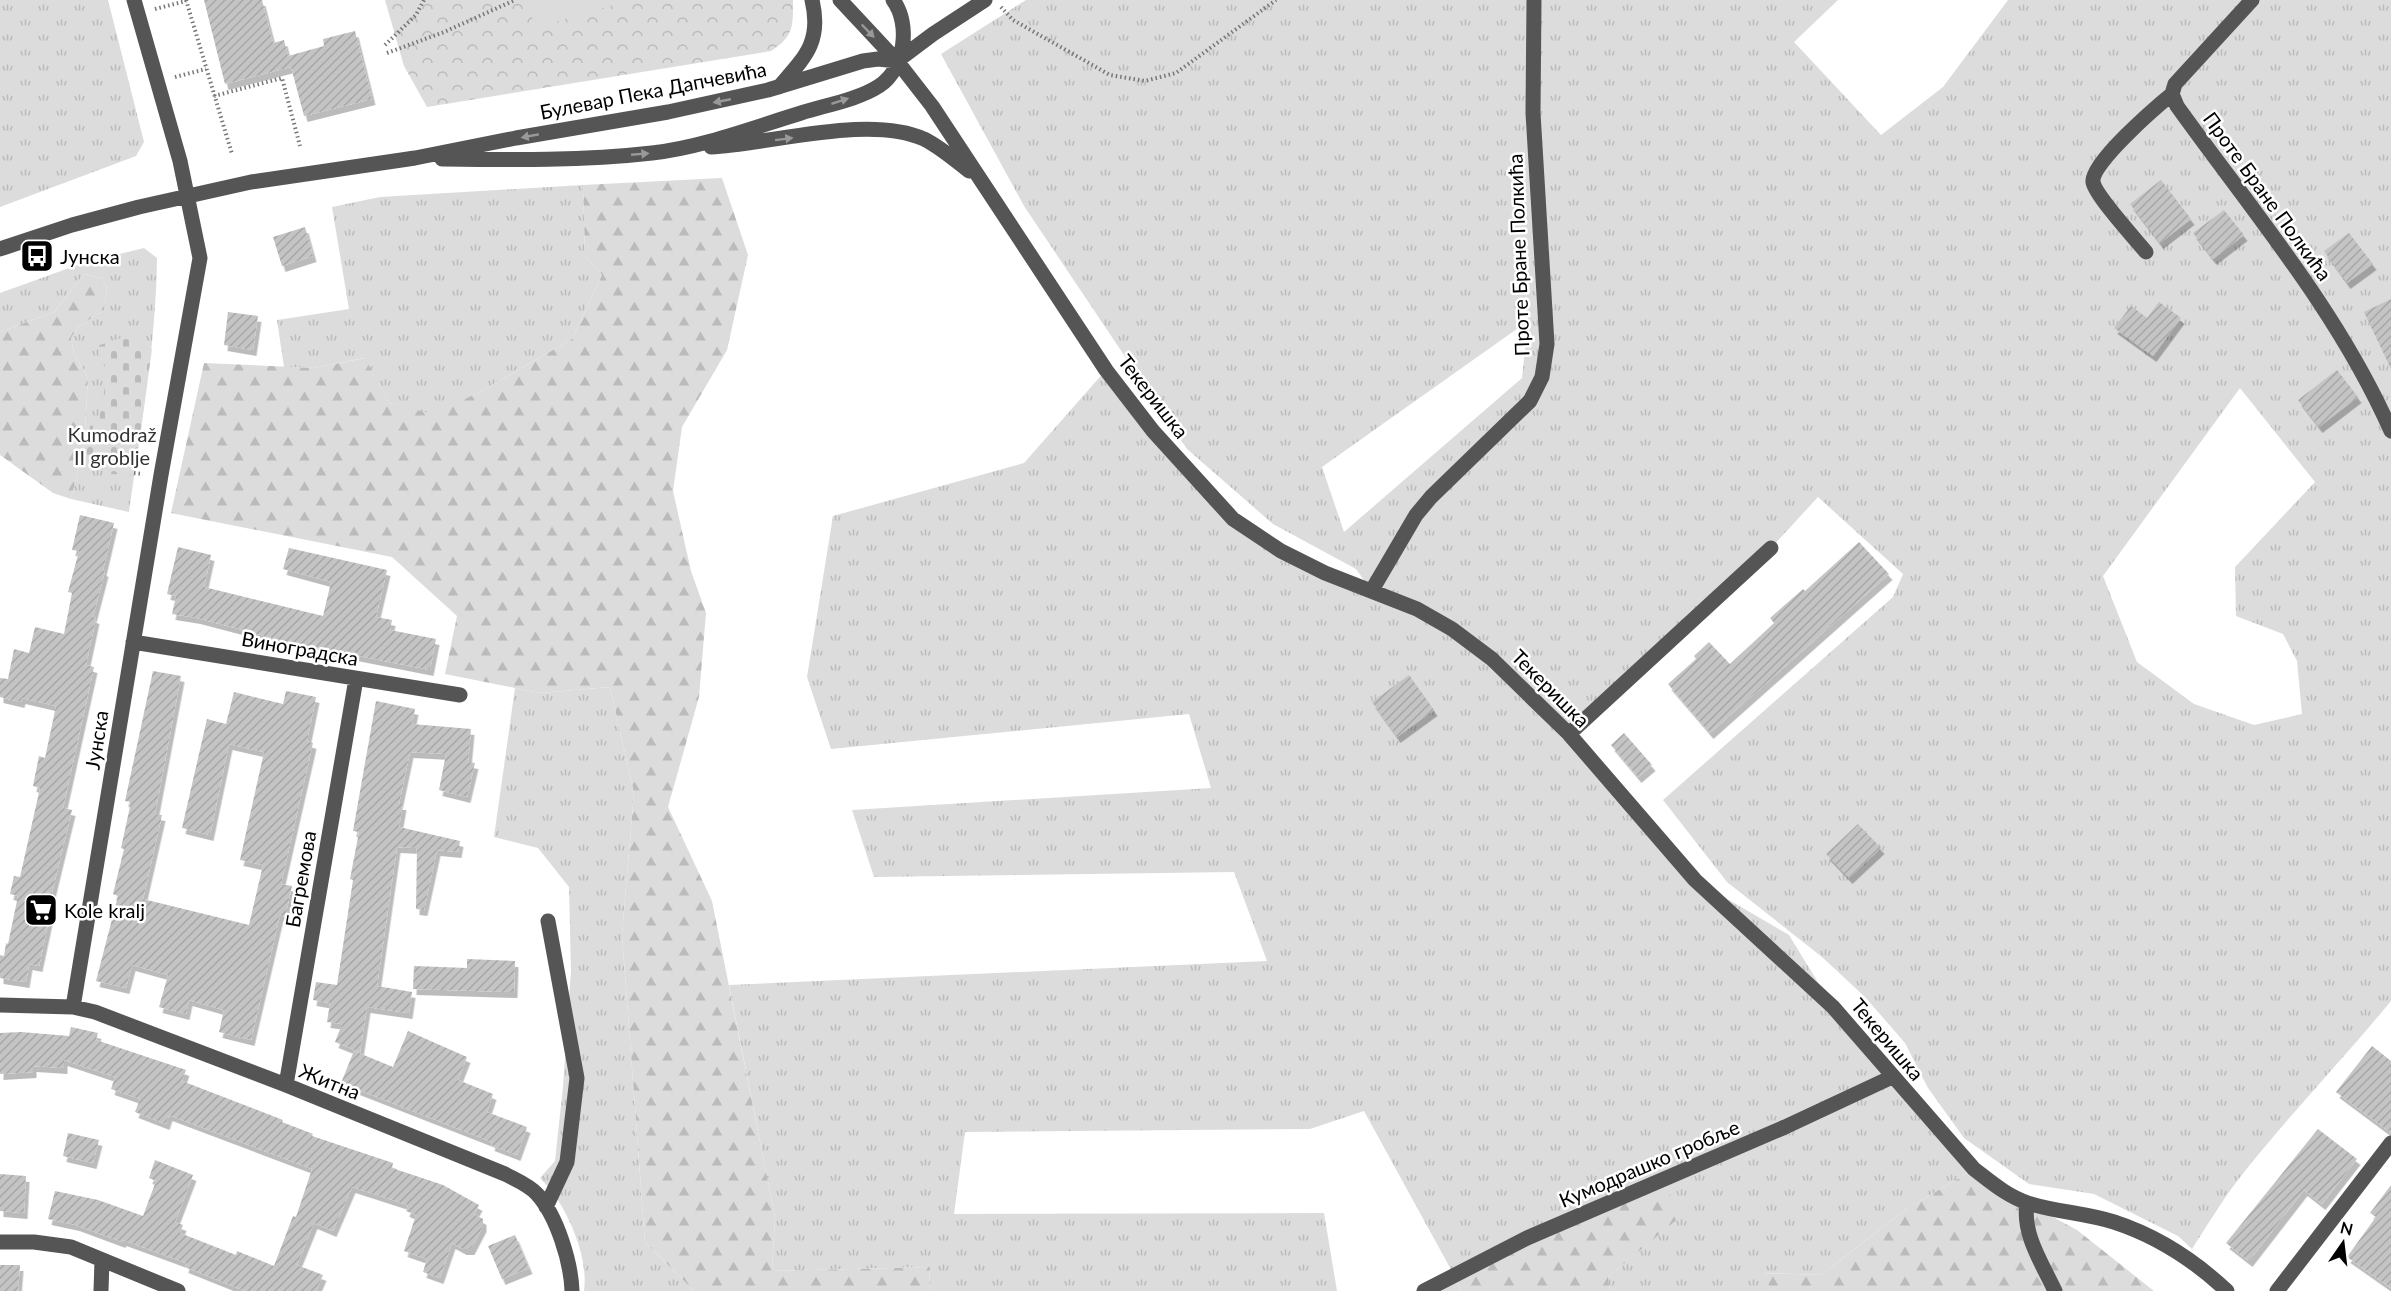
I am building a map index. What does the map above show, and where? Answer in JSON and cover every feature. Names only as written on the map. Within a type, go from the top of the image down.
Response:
[{"type":"street","points":[[779,87],[802,61],[815,37],[816,24],[812,0]]},
{"type":"street","points":[[840,0],[897,61],[985,0]]},
{"type":"street","name":"Булевар Пека Дапчевића","points":[[415,158],[541,161],[596,158],[684,148],[869,91],[887,79],[902,48],[903,28],[900,12],[893,0]]},
{"type":"street","name":"Проте Бране Полкића","points":[[1372,590],[1416,515],[1431,497],[1524,408],[1536,391],[1542,377],[1547,344],[1533,113],[1534,0]]},
{"type":"street","points":[[2146,252],[2100,195],[2093,184],[2094,174],[2103,160],[2172,94],[2175,84],[2252,0]]},
{"type":"street","points":[[136,7],[188,196]]},
{"type":"street","name":"Булевар Пека Дапчевића","points":[[0,249],[72,225],[251,182],[415,158],[668,112],[737,99],[863,61],[878,59],[897,61]]},
{"type":"street","name":"Текеришка","points":[[897,61],[932,106],[1106,369],[1153,430],[1233,519],[1281,551],[1324,573],[1417,609],[1452,629],[1492,659],[1569,734],[1695,880],[1833,1007],[1974,1169],[2002,1191],[2027,1203],[2112,1221],[2143,1233],[2183,1255],[2227,1291]]},
{"type":"street","name":"Проте Бране Полкића","points":[[2172,94],[2177,106],[2196,133],[2266,224],[2309,285],[2362,371],[2391,431]]},
{"type":"street","points":[[684,148],[725,146],[844,131],[903,132],[923,139],[945,151],[982,182]]},
{"type":"street","name":"Јунска","points":[[72,1007],[161,475],[199,272],[200,258],[188,196]]},
{"type":"street","points":[[1569,734],[1771,548]]},
{"type":"street","name":"Виноградска","points":[[133,642],[460,694]]},
{"type":"street","name":"Багремова","points":[[286,1085],[356,679]]},
{"type":"street","points":[[546,1207],[567,1162],[577,1078],[548,921]]},
{"type":"street","name":"Житна","points":[[0,1005],[72,1007],[94,1012],[286,1085],[505,1174],[528,1186],[546,1207],[565,1251],[572,1291]]},
{"type":"street","name":"Кумодрашко гробље","points":[[1424,1291],[1527,1238],[1785,1127],[1892,1077]]},
{"type":"street","points":[[2277,1291],[2391,1143]]},
{"type":"street","points":[[2027,1203],[2025,1218],[2030,1237],[2055,1291]]},
{"type":"street","points":[[0,1242],[34,1242],[63,1246],[178,1291]]},
{"type":"street","points":[[101,1291],[102,1260]]},
{"type":"path","points":[[136,7],[186,0],[232,154]]},
{"type":"path","points":[[385,45],[416,15],[424,0]]},
{"type":"path","points":[[387,53],[444,32],[515,0]]},
{"type":"path","points":[[994,0],[1013,20],[1110,75],[1145,81],[1176,73],[1276,0]]},
{"type":"path","points":[[158,82],[206,69]]},
{"type":"path","points":[[214,96],[282,78],[300,146]]},
{"type":"path","points":[[134,473],[142,474]]},
{"type":"green space","points":[[0,0],[108,0],[144,142],[136,156],[0,207]]},
{"type":"green space","points":[[385,0],[793,0],[793,17],[788,35],[779,46],[771,51],[427,107],[404,66]]},
{"type":"green space","points":[[527,0],[630,0],[535,28]]},
{"type":"green space","points":[[1026,0],[1838,0],[1794,42],[1881,135],[1943,87],[2008,0],[2391,0],[2391,1001],[2256,1157],[2192,1249],[2178,1236],[2094,1194],[2029,1184],[1964,1138],[1928,1088],[1905,1043],[1865,997],[1822,957],[1727,882],[1663,800],[1893,597],[1903,574],[1818,497],[1771,548],[1570,735],[1695,880],[1789,935],[1833,1007],[1974,1169],[1905,1210],[1821,1275],[1762,1273],[1772,1291],[1610,1291],[1608,1277],[1685,1212],[1454,1276],[1461,1291],[1431,1291],[1454,1275],[1364,1111],[1310,1129],[965,1132],[954,1214],[1324,1213],[1337,1291],[929,1291],[930,1267],[772,1271],[775,1217],[729,985],[1267,961],[1234,872],[874,877],[852,810],[1211,788],[1189,714],[831,749],[807,677],[833,516],[1024,463],[1106,370],[1233,519],[1371,590],[1356,569],[1273,524],[1187,449],[1024,206],[941,54]],"holes":[[[1528,321],[1522,378],[1344,532],[1322,467]],[[2240,388],[2315,482],[2235,567],[2236,616],[2283,634],[2297,661],[2302,714],[2254,725],[2194,704],[2137,662],[2103,576]]]},
{"type":"green space","points":[[722,178],[748,255],[727,350],[682,427],[673,491],[691,571],[706,613],[699,697],[668,807],[712,901],[775,1217],[772,1271],[930,1267],[929,1291],[694,1291],[645,1242],[622,934],[634,793],[610,687],[540,693],[445,674],[457,616],[392,557],[171,513],[204,363],[314,368],[365,358],[389,403],[433,414],[482,391],[572,339],[602,275],[585,256],[583,185]]},
{"type":"green space","points":[[583,185],[585,256],[602,275],[572,339],[482,391],[433,415],[389,403],[364,358],[314,368],[284,367],[277,320],[349,309],[332,207],[380,197]]},
{"type":"green space","points":[[144,248],[157,258],[156,290],[147,385],[129,512],[71,499],[84,445],[88,378],[74,354],[71,338],[78,327],[104,310],[107,288],[101,278],[84,274],[54,312],[0,332],[0,293],[83,263]]},
{"type":"green space","points":[[84,274],[101,278],[107,288],[104,310],[78,327],[71,338],[74,354],[88,378],[84,445],[71,499],[53,493],[0,455],[0,332],[54,312]]},
{"type":"green space","name":"Kumodraž II groblje","points":[[124,337],[152,349],[134,475],[111,474],[83,464],[90,426],[99,424],[107,373],[97,346]]},
{"type":"green space","points":[[610,687],[634,793],[622,934],[645,1242],[694,1291],[584,1291],[582,1256],[574,1233],[556,1197],[540,1178],[555,1161],[563,1087],[571,971],[569,887],[538,848],[494,837],[515,688],[540,693]]},
{"type":"green space","points":[[1974,1169],[2027,1203],[2077,1230],[2154,1291],[1772,1291],[1761,1273],[1821,1275],[1905,1210]]},
{"type":"green space","points":[[1658,1182],[1686,1212],[1608,1277],[1610,1291],[1461,1291],[1454,1276]]},
{"type":"building","points":[[204,0],[262,0],[273,43],[284,40],[288,56],[324,46],[323,39],[355,31],[372,99],[304,116],[291,67],[225,84]]},
{"type":"building","points":[[2161,180],[2191,219],[2160,243],[2130,204]]},
{"type":"building","points":[[2224,210],[2244,235],[2213,259],[2193,233]]},
{"type":"building","points":[[305,227],[313,256],[282,266],[273,237]]},
{"type":"building","points":[[2349,233],[2373,264],[2347,283],[2324,251]]},
{"type":"building","points":[[2391,299],[2391,369],[2364,312]]},
{"type":"building","points":[[2159,302],[2181,318],[2153,356],[2114,328],[2131,306],[2147,318]]},
{"type":"building","points":[[228,312],[258,316],[253,350],[224,345]]},
{"type":"building","points":[[2337,370],[2358,397],[2319,427],[2298,400]]},
{"type":"building","points":[[80,515],[114,523],[93,617],[96,618],[86,665],[94,667],[63,808],[72,810],[49,905],[52,905],[39,966],[29,964],[26,982],[0,978],[0,955],[4,956],[6,943],[8,944],[18,896],[10,894],[14,876],[20,877],[40,788],[33,786],[39,756],[45,758],[56,706],[22,698],[21,702],[0,697],[0,678],[8,679],[14,649],[29,653],[35,627],[64,634],[72,593],[68,592],[79,551],[72,550]]},
{"type":"building","points":[[1859,542],[1889,574],[1710,733],[1668,684],[1696,659],[1694,656],[1709,642],[1730,664],[1774,623],[1770,618],[1803,589],[1805,591]]},
{"type":"building","points":[[178,547],[211,555],[204,587],[323,616],[331,582],[283,569],[289,548],[387,570],[376,617],[392,620],[390,630],[436,639],[430,670],[288,642],[197,618],[172,614],[176,596],[167,594]]},
{"type":"building","points":[[153,671],[181,676],[155,814],[162,815],[143,899],[249,925],[263,865],[240,860],[264,752],[229,744],[210,835],[182,828],[207,719],[226,724],[234,692],[283,704],[286,691],[316,697],[307,741],[313,743],[281,884],[292,886],[285,917],[280,915],[251,1040],[219,1032],[224,1010],[189,1000],[186,1014],[159,1007],[168,975],[132,965],[126,988],[96,981],[118,896],[113,894],[124,849],[121,848],[131,802],[125,801]]},
{"type":"building","points":[[1409,675],[1434,710],[1397,737],[1372,702]]},
{"type":"building","points":[[376,701],[415,709],[412,724],[471,729],[468,762],[475,763],[467,797],[439,790],[446,754],[410,752],[399,804],[403,804],[399,827],[460,841],[458,852],[437,850],[424,910],[416,909],[417,848],[397,847],[377,986],[412,992],[409,1013],[367,1007],[360,1052],[335,1042],[342,1024],[327,1022],[330,1003],[313,1000],[316,982],[337,985],[353,880],[350,879],[359,832],[353,831]]},
{"type":"building","points":[[1624,733],[1652,765],[1638,777],[1611,745]]},
{"type":"building","points":[[1858,824],[1881,848],[1849,878],[1826,854]]},
{"type":"building","points":[[467,959],[515,961],[514,992],[413,989],[414,966],[467,968]]},
{"type":"building","points":[[71,1027],[98,1033],[96,1040],[186,1070],[182,1081],[283,1120],[282,1122],[313,1134],[312,1136],[393,1163],[392,1168],[443,1185],[479,1205],[474,1214],[483,1219],[483,1226],[471,1249],[463,1249],[452,1243],[440,1278],[423,1272],[427,1259],[404,1251],[416,1215],[406,1211],[408,1205],[352,1187],[333,1231],[314,1223],[297,1265],[323,1275],[316,1291],[245,1291],[185,1267],[186,1263],[76,1225],[48,1219],[55,1191],[98,1200],[143,1216],[156,1181],[149,1178],[155,1160],[193,1175],[175,1222],[183,1225],[180,1233],[236,1255],[237,1251],[274,1266],[293,1216],[296,1217],[312,1169],[169,1115],[166,1124],[135,1112],[140,1099],[111,1089],[115,1077],[64,1060],[64,1068],[33,1066],[33,1072],[0,1074],[0,1033],[21,1032],[69,1036]]},
{"type":"building","points":[[408,1031],[467,1057],[458,1080],[493,1094],[487,1112],[527,1127],[517,1155],[491,1145],[492,1142],[341,1083],[354,1051],[393,1067]]},
{"type":"building","points":[[2372,1046],[2391,1061],[2391,1133],[2336,1092]]},
{"type":"building","points":[[2318,1129],[2357,1159],[2322,1204],[2304,1190],[2249,1261],[2226,1243]]},
{"type":"building","points":[[68,1133],[99,1140],[93,1163],[63,1156]]},
{"type":"building","points":[[0,1174],[26,1176],[24,1213],[0,1211]]},
{"type":"building","points":[[2391,1185],[2391,1288],[2347,1257],[2376,1217],[2370,1213]]},
{"type":"building","points":[[515,1235],[529,1268],[502,1279],[488,1246]]},
{"type":"building","points":[[0,1265],[20,1265],[18,1291],[0,1291]]},
{"type":"place","name":"Јунска","points":[[37,256]]},
{"type":"place","name":"Kole kralj","points":[[41,910]]}]
